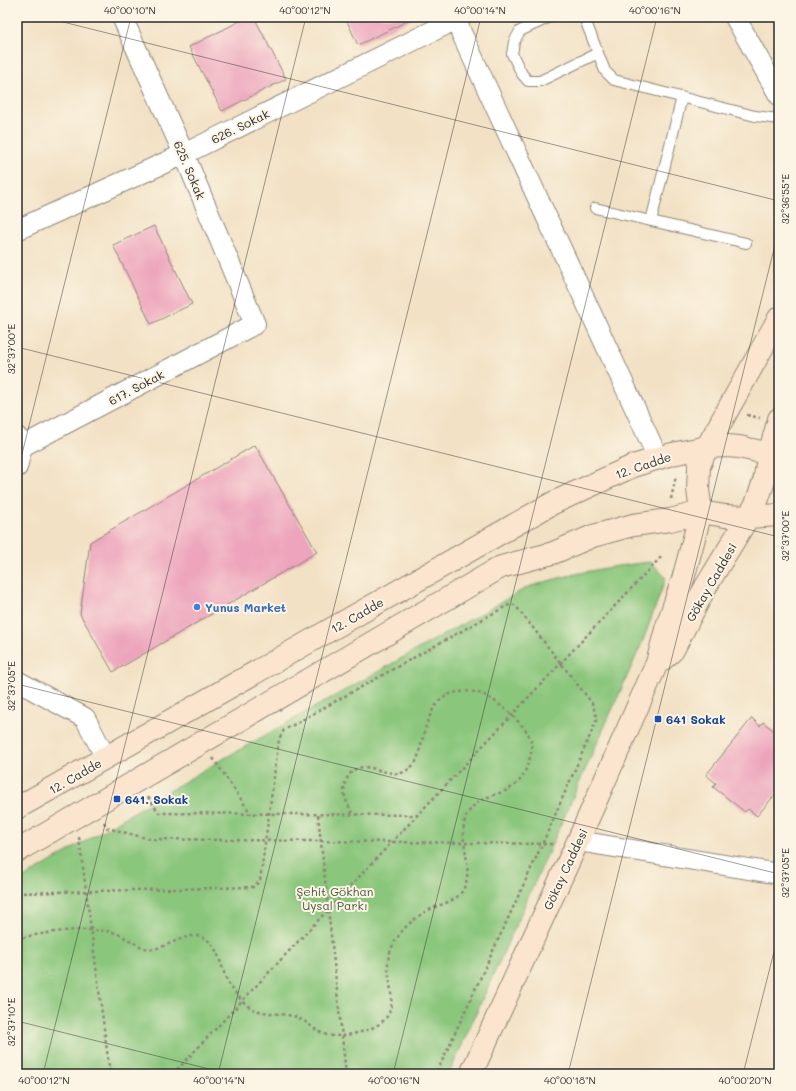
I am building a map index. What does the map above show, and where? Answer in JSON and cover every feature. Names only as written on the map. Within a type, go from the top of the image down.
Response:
[{"type":"main road","points":[[701,512],[698,490],[699,466],[707,447],[779,318]]},
{"type":"main road","points":[[772,419],[774,455]]},
{"type":"main road","name":"12. Cadde","points":[[17,808],[554,503],[608,477],[633,466],[658,458],[707,447],[740,447],[774,455]]},
{"type":"main road","name":"Gökay Caddesi","points":[[657,663],[673,650],[705,588],[756,504],[774,455]]},
{"type":"main road","points":[[17,852],[501,567],[552,553],[593,536],[607,532],[633,525],[670,520],[701,512],[725,516],[748,517],[779,515]]},
{"type":"main road","name":"Gökay Caddesi","points":[[471,1074],[578,841],[657,663],[701,512]]},
{"type":"street","name":"625. Sokak","points":[[122,17],[184,154],[255,324]]},
{"type":"street","points":[[735,17],[779,96]]},
{"type":"street","name":"626. Sokak","points":[[17,230],[184,154],[457,18]]},
{"type":"street","points":[[457,18],[658,458]]},
{"type":"street","name":"617. Sokak","points":[[19,444],[255,324]]},
{"type":"street","points":[[17,467],[19,444]]},
{"type":"street","points":[[17,681],[85,718],[106,758]]},
{"type":"street","points":[[578,841],[779,874]]},
{"type":"lane","points":[[550,17],[520,31],[514,42],[512,54],[522,74],[528,81],[540,81],[598,53]]},
{"type":"lane","points":[[584,17],[605,71],[614,80],[755,116],[779,119]]},
{"type":"lane","points":[[651,221],[682,97]]},
{"type":"lane","points":[[596,208],[746,243]]},
{"type":"path","points":[[745,414],[772,419]]},
{"type":"path","points":[[671,499],[676,476]]},
{"type":"path","points":[[173,1074],[661,557]]},
{"type":"path","points":[[17,893],[253,887],[260,881],[279,739],[284,730],[505,607],[515,605],[592,703],[596,718],[591,733],[542,844],[436,1074]]},
{"type":"path","points":[[17,939],[49,933],[91,930],[115,933],[138,946],[148,949],[157,948],[192,936],[199,936],[205,938],[215,950],[230,987],[253,1009],[289,1015],[302,1019],[325,1035],[342,1036],[359,1032],[378,1025],[385,1020],[390,1012],[392,1001],[388,957],[403,930],[414,918],[456,899],[464,889],[468,873],[468,860],[464,843],[464,824],[467,814],[484,798],[508,790],[517,784],[524,774],[530,757],[532,745],[528,733],[512,716],[489,697],[478,692],[456,693],[446,696],[437,704],[430,717],[417,760],[409,770],[401,773],[391,773],[375,768],[360,768],[353,771],[347,778],[344,787],[344,794],[354,815]]},
{"type":"path","points":[[210,754],[251,814]]},
{"type":"path","points":[[148,796],[159,813],[418,815]]},
{"type":"path","points":[[94,806],[107,828],[150,839],[542,844],[578,841]]},
{"type":"path","points":[[318,815],[346,1074]]},
{"type":"path","points":[[79,836],[110,1074]]},
{"type":"green space","name":"Şehit Gökhan Uysal Parkı","points":[[651,562],[666,578],[642,643],[449,1074],[17,1074],[17,882],[214,764],[528,587],[589,571]]},
{"type":"building","points":[[248,17],[254,17],[286,79],[222,111],[189,47]]},
{"type":"building","points":[[345,17],[416,17],[358,45]]},
{"type":"building","points":[[154,226],[192,304],[151,324],[113,245]]},
{"type":"building","points":[[255,445],[317,552],[113,672],[80,614],[90,542]]},
{"type":"building","points":[[752,718],[760,726],[763,722],[779,735],[779,790],[757,816],[748,809],[745,812],[713,787],[716,783],[706,775]]},
{"type":"place","name":"Yunus Market","points":[[197,607]]},
{"type":"place","name":"641 Sokak","points":[[658,719]]},
{"type":"place","name":"641. Sokak","points":[[117,799]]}]
